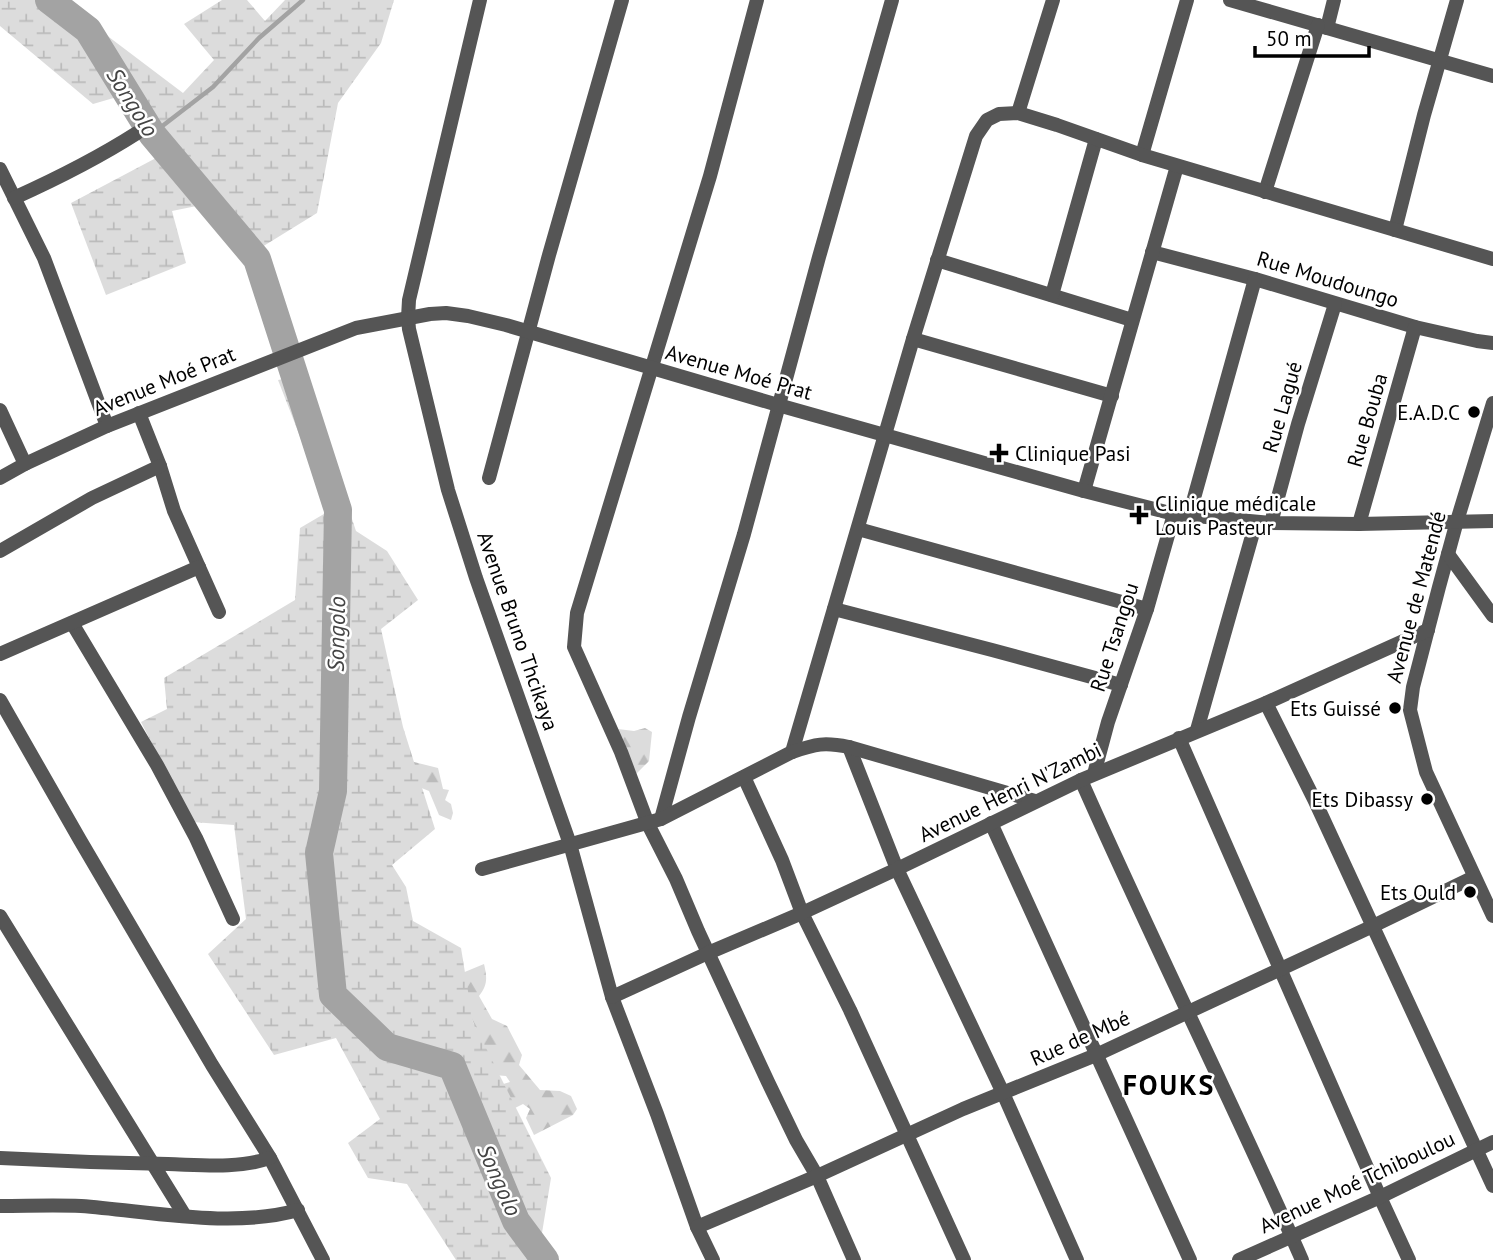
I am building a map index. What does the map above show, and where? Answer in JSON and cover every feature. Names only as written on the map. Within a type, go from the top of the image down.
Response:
[{"type":"street","name":"Avenue Bruno Thcikaya","points":[[480,0],[409,300],[409,330],[448,490],[476,578],[570,844],[612,997],[697,1227],[713,1260]]},
{"type":"street","points":[[489,478],[622,0]]},
{"type":"street","points":[[757,0],[710,176],[577,613],[574,647],[654,821],[708,953],[791,1128],[817,1176],[854,1260]]},
{"type":"street","points":[[654,821],[744,534],[892,0]]},
{"type":"street","points":[[1018,113],[1053,0]]},
{"type":"street","points":[[1142,155],[1187,0]]},
{"type":"street","points":[[1230,0],[1493,76]]},
{"type":"street","points":[[1265,192],[1322,27],[1334,0]]},
{"type":"street","points":[[1395,230],[1438,60],[1457,0]]},
{"type":"street","points":[[792,752],[937,260],[976,135],[987,120],[999,114],[1018,113],[1177,166],[1493,259]]},
{"type":"street","points":[[13,198],[95,159],[138,133]]},
{"type":"street","points":[[1052,295],[1096,139]]},
{"type":"street","points":[[1084,491],[1177,166]]},
{"type":"street","points":[[0,169],[44,258],[107,426]]},
{"type":"street","name":"Rue Moudoungo","points":[[1152,252],[1255,279],[1415,327],[1493,343]]},
{"type":"street","points":[[937,260],[1132,320]]},
{"type":"street","name":"Rue Tsangou","points":[[1088,777],[1181,515],[1255,279]]},
{"type":"street","name":"Rue Lagué","points":[[1271,523],[1335,304]]},
{"type":"street","name":"Avenue Moé Prat","points":[[0,478],[107,426],[356,328],[430,314],[468,316],[528,332],[1084,491],[1181,515],[1271,523],[1493,521]]},
{"type":"street","name":"Rue Bouba","points":[[1359,524],[1415,327]]},
{"type":"street","points":[[913,339],[1112,396]]},
{"type":"street","name":"Avenue de Matendé","points":[[1493,403],[1448,554],[1413,687],[1410,710],[1426,772],[1493,916]]},
{"type":"street","points":[[0,410],[25,464]]},
{"type":"street","points":[[139,413],[174,511],[219,612]]},
{"type":"street","points":[[0,551],[92,498],[160,466]]},
{"type":"street","points":[[1197,730],[1256,522]]},
{"type":"street","points":[[858,529],[1147,609]]},
{"type":"street","points":[[1448,554],[1493,616]]},
{"type":"street","points":[[0,654],[199,567]]},
{"type":"street","points":[[834,609],[1121,685]]},
{"type":"street","points":[[72,623],[158,765],[196,838],[233,919]]},
{"type":"street","name":"Avenue Henri N'Zambi","points":[[612,997],[898,869],[1088,777],[1266,703],[1428,630]]},
{"type":"street","points":[[0,700],[205,1053],[270,1158],[323,1260]]},
{"type":"street","points":[[1266,703],[1314,799],[1493,1186]]},
{"type":"street","points":[[1179,738],[1409,1260]]},
{"type":"street","points":[[482,869],[654,821],[792,752],[815,744],[830,743],[849,747],[1035,801]]},
{"type":"street","points":[[849,747],[898,869],[1003,1093],[1077,1260]]},
{"type":"street","points":[[744,777],[782,860],[802,913],[850,1010],[964,1260]]},
{"type":"street","points":[[1088,777],[1117,860],[1302,1260]]},
{"type":"street","points":[[990,823],[1191,1260]]},
{"type":"street","name":"Rue de Mbé","points":[[697,1227],[1096,1055],[1474,877]]},
{"type":"street","points":[[0,916],[186,1216]]},
{"type":"street","name":"Avenue Moé Tchiboulou","points":[[1239,1260],[1493,1143]]},
{"type":"street","points":[[2,1156],[152,1164],[236,1165],[270,1158]]},
{"type":"street","points":[[0,1206],[80,1206],[186,1216],[265,1217],[298,1210]]},
{"type":"green space","points":[[0,0],[60,0],[183,93],[214,60],[184,24],[222,0],[247,0],[265,21],[285,0],[394,0],[381,43],[338,103],[317,213],[262,247],[221,201],[172,211],[186,263],[106,295],[71,203],[156,158],[117,97],[93,104],[0,26]]},
{"type":"green space","points":[[304,375],[356,531],[387,551],[418,600],[381,629],[403,727],[435,829],[392,865],[406,887],[413,921],[461,948],[473,1022],[551,1178],[540,1245],[556,1260],[456,1260],[407,1184],[368,1178],[348,1143],[380,1119],[336,1038],[274,1055],[208,954],[246,919],[234,825],[192,822],[141,722],[167,709],[164,678],[295,600],[300,528],[329,511],[278,380]]},
{"type":"green space","points":[[645,728],[652,732],[649,761],[634,776],[618,729],[634,731]]},
{"type":"green space","points":[[402,759],[438,768],[443,789],[449,790],[445,800],[451,804],[451,820],[439,815],[429,791],[409,783]]},
{"type":"green space","points":[[484,964],[486,981],[479,996],[492,1019],[507,1026],[522,1055],[519,1065],[540,1090],[560,1091],[571,1096],[577,1109],[573,1115],[534,1135],[526,1118],[530,1109],[523,1104],[511,1110],[500,1085],[510,1082],[506,1076],[494,1075],[455,976]]},
{"type":"waterway","name":"Songolo","points":[[49,0],[88,30],[152,134],[257,259],[338,510],[333,791],[319,853],[333,995],[387,1047],[452,1066],[516,1221],[545,1260]]},
{"type":"waterway","points":[[152,134],[213,87],[259,38],[303,0]]},
{"type":"place","name":"E.A.D.C","points":[[1474,412]]},
{"type":"place","name":"Clinique Pasi","points":[[999,453]]},
{"type":"place","name":"Clinique médicale Louis Pasteur","points":[[1139,515]]},
{"type":"place","name":"Ets Guissé","points":[[1395,708]]},
{"type":"place","name":"Ets Dibassy","points":[[1427,799]]},
{"type":"place","name":"Ets Ould","points":[[1470,892]]},
{"type":"district","name":"FOUKS","points":[[1169,1084]]}]
